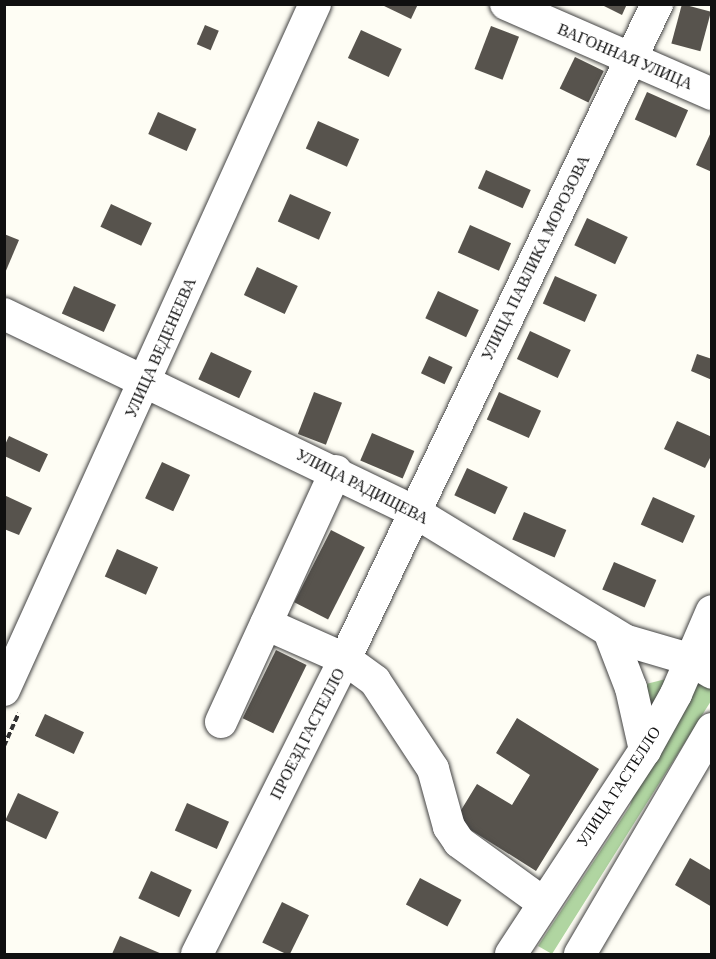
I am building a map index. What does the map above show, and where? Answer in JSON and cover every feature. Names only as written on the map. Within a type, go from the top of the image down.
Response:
[{"type":"street","name":"УЛИЦА ВЕДЕНЕЕВА","points":[[4,690],[145,384],[315,4]]},
{"type":"street","name":"ВАГОННАЯ УЛИЦА","points":[[506,4],[632,62],[711,94]]},
{"type":"street","name":"УЛИЦА ПАВЛИКА МОРОЗОВА","points":[[413,511],[632,62],[657,4]]},
{"type":"street","name":"УЛИЦА РАДИЩЕВА","points":[[4,314],[145,384],[336,471],[413,511],[609,631],[700,666]]},
{"type":"street","points":[[221,723],[336,471]]},
{"type":"street","name":"ПРОЕЗД ГАСТЕЛЛО","points":[[197,954],[345,659],[413,511]]},
{"type":"street","name":"УЛИЦА ГАСТЕЛЛО","points":[[511,954],[542,902],[645,750],[676,694],[700,666],[711,611]]},
{"type":"street","points":[[266,624],[345,659],[375,681],[433,769],[449,827],[459,842],[542,902]]},
{"type":"street","points":[[609,631],[631,688],[645,750]]},
{"type":"street","points":[[580,954],[711,729]]},
{"type":"green space","points":[[711,632],[711,701],[552,954],[538,946],[630,806],[647,749],[638,686],[686,674]]},
{"type":"building","points":[[380,4],[418,4],[411,19]]},
{"type":"building","points":[[600,4],[627,4],[622,15]]},
{"type":"building","points":[[682,4],[711,12],[700,51],[671,44]]},
{"type":"building","points":[[205,25],[219,31],[211,50],[197,44]]},
{"type":"building","points":[[491,26],[519,37],[503,80],[475,69]]},
{"type":"building","points":[[361,30],[402,49],[389,77],[348,58]]},
{"type":"building","points":[[575,57],[604,71],[588,102],[560,88]]},
{"type":"building","points":[[647,92],[688,110],[676,138],[635,119]]},
{"type":"building","points":[[158,112],[196,129],[187,151],[148,134]]},
{"type":"building","points":[[318,121],[359,139],[347,167],[306,148]]},
{"type":"building","points":[[712,130],[712,172],[696,165]]},
{"type":"building","points":[[486,170],[531,190],[523,208],[478,188]]},
{"type":"building","points":[[290,194],[331,212],[319,240],[278,221]]},
{"type":"building","points":[[111,204],[152,223],[141,246],[100,227]]},
{"type":"building","points":[[587,218],[628,237],[615,264],[574,245]]},
{"type":"building","points":[[470,225],[511,243],[499,271],[458,252]]},
{"type":"building","points":[[4,234],[19,240],[5,273],[4,273]]},
{"type":"building","points":[[257,267],[298,286],[285,314],[244,295]]},
{"type":"building","points":[[555,276],[597,295],[585,322],[543,303]]},
{"type":"building","points":[[74,286],[116,305],[104,332],[62,313]]},
{"type":"building","points":[[438,291],[479,310],[466,337],[425,318]]},
{"type":"building","points":[[530,331],[571,350],[558,378],[517,359]]},
{"type":"building","points":[[211,352],[252,371],[239,398],[198,379]]},
{"type":"building","points":[[697,354],[712,359],[712,380],[691,371]]},
{"type":"building","points":[[429,356],[453,367],[445,384],[421,373]]},
{"type":"building","points":[[314,392],[342,403],[326,445],[298,434]]},
{"type":"building","points":[[499,392],[541,411],[529,438],[487,419]]},
{"type":"building","points":[[677,421],[712,437],[712,454],[705,468],[664,449]]},
{"type":"building","points":[[372,433],[414,451],[403,479],[360,461]]},
{"type":"building","points":[[9,436],[48,454],[40,472],[4,456],[4,447]]},
{"type":"building","points":[[162,462],[190,475],[173,511],[145,498]]},
{"type":"building","points":[[467,468],[508,487],[495,514],[454,495]]},
{"type":"building","points":[[4,495],[32,508],[19,535],[4,529]]},
{"type":"building","points":[[653,497],[695,516],[683,543],[641,524]]},
{"type":"building","points":[[524,512],[566,530],[555,558],[512,540]]},
{"type":"building","points":[[331,530],[365,547],[328,619],[294,602]]},
{"type":"building","points":[[117,549],[158,567],[146,595],[105,576]]},
{"type":"building","points":[[614,562],[656,580],[645,608],[602,590]]},
{"type":"building","points":[[276,650],[307,665],[273,733],[243,718]]},
{"type":"building","points":[[45,714],[84,732],[74,754],[35,736]]},
{"type":"building","points":[[517,718],[599,769],[536,871],[455,820],[477,784],[512,805],[530,775],[496,753]]},
{"type":"building","points":[[18,793],[59,812],[46,839],[5,820]]},
{"type":"building","points":[[187,803],[229,822],[217,849],[175,830]]},
{"type":"building","points":[[690,858],[712,871],[712,907],[675,885]]},
{"type":"building","points":[[151,871],[192,890],[179,917],[138,898]]},
{"type":"building","points":[[420,878],[461,900],[447,927],[406,904]]},
{"type":"building","points":[[282,902],[309,915],[290,954],[262,942]]},
{"type":"building","points":[[120,936],[162,954],[112,954]]}]
